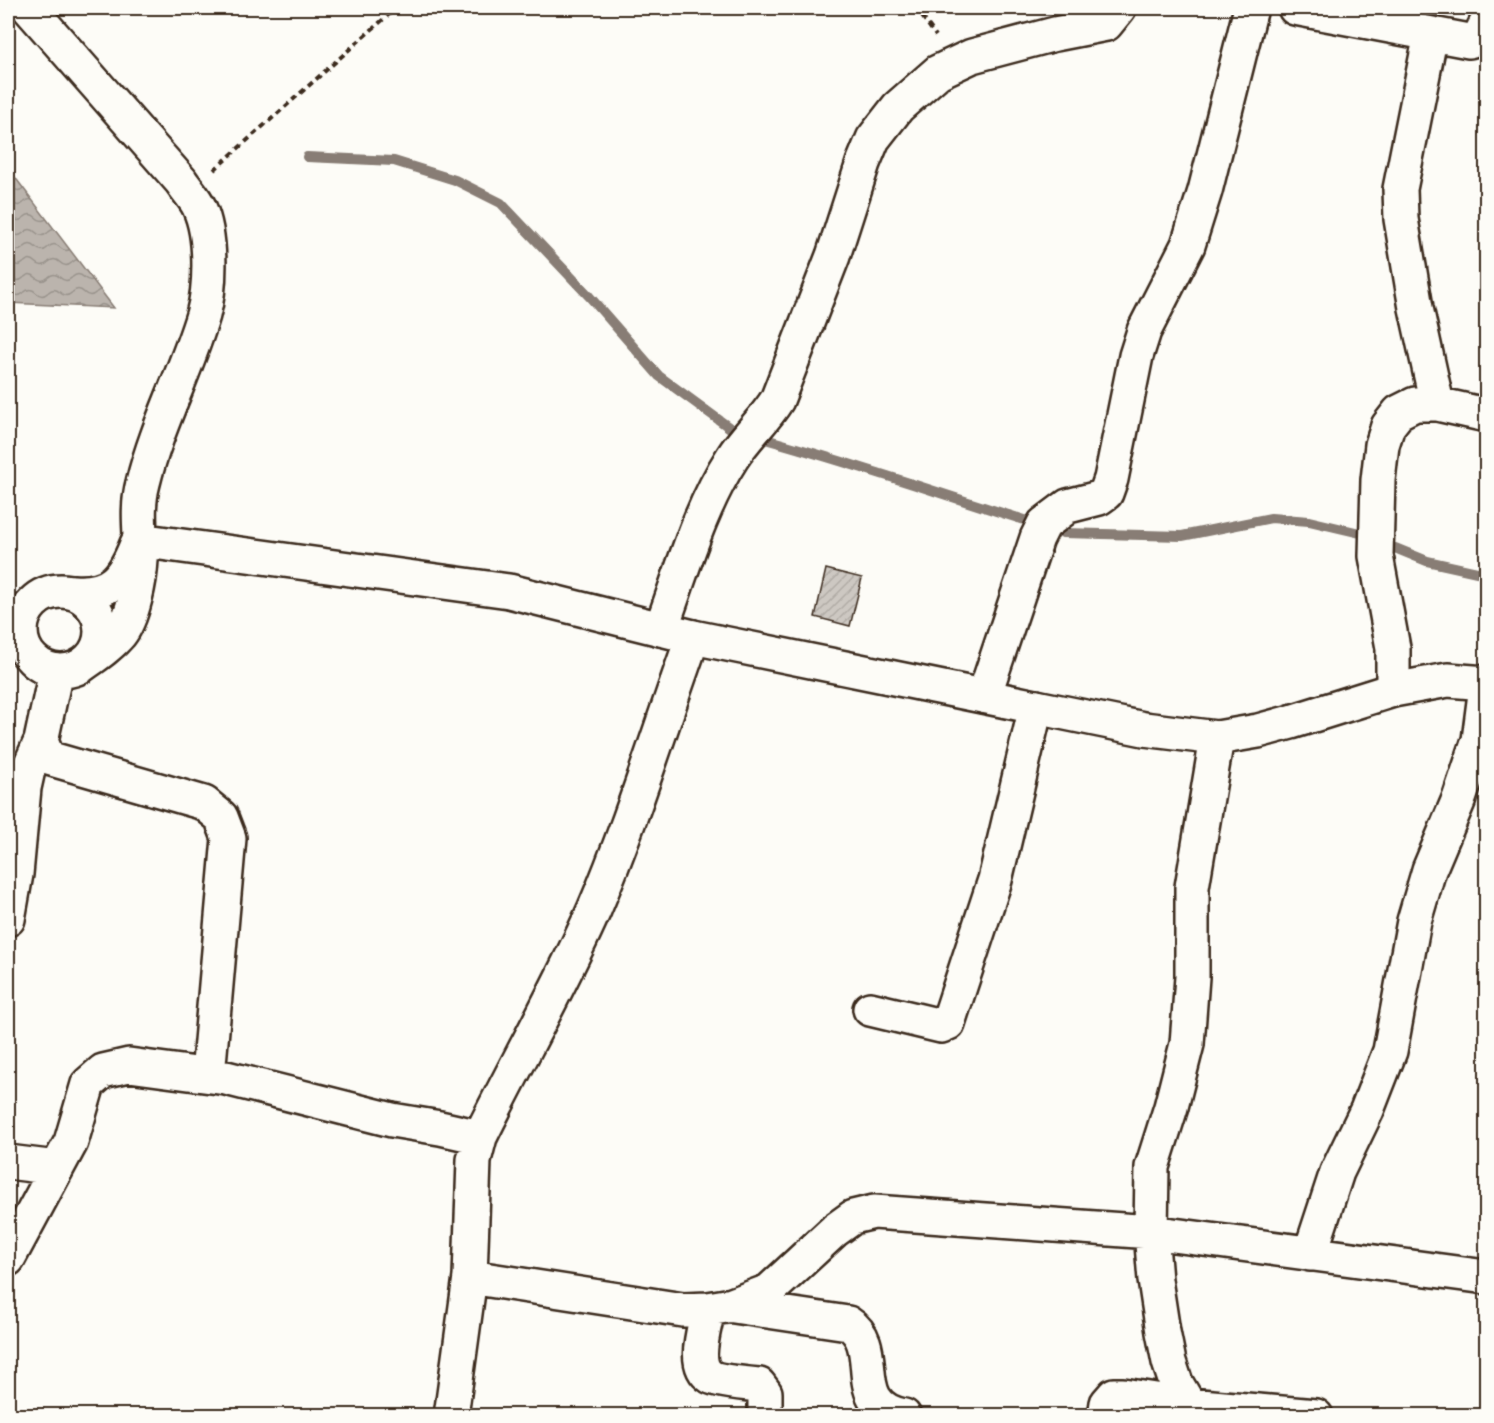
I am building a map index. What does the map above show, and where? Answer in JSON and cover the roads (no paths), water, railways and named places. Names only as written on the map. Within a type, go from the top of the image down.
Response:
[{"type":"street","points":[[29,8],[181,181],[199,207],[208,235],[208,274],[203,313],[154,445],[142,484],[138,514],[141,560],[138,585],[131,610],[121,633],[105,649],[44,661]]},
{"type":"street","points":[[662,628],[700,521],[720,478],[733,456],[777,400],[833,256],[863,162],[873,139],[898,107],[938,72],[972,56],[1055,34],[1106,24],[1119,8]]},
{"type":"street","points":[[984,696],[1037,538],[1044,524],[1068,506],[1099,498],[1106,493],[1112,479],[1136,356],[1144,331],[1188,245],[1205,191],[1251,8]]},
{"type":"street","points":[[1295,8],[1469,41],[1479,38],[1486,24]]},
{"type":"street","points":[[1431,34],[1400,189],[1401,219],[1416,308],[1437,404]]},
{"type":"street","points":[[1393,690],[1393,648],[1376,556],[1378,480],[1382,445],[1388,426],[1399,411],[1415,404],[1437,404],[1486,415]]},
{"type":"street","points":[[139,540],[509,591],[693,636],[1144,729],[1218,738],[1291,722],[1393,690],[1448,680],[1486,684],[1479,740],[1459,799],[1429,870],[1414,921],[1390,1051],[1367,1110],[1337,1173],[1310,1254]]},
{"type":"street","points":[[8,603],[60,593],[90,593],[103,590],[118,580],[129,565],[139,540]]},
{"type":"street","points":[[60,593],[85,599],[94,608],[100,620],[101,634],[92,658],[44,661],[25,649],[21,636],[21,623],[27,610],[35,600],[60,593]]},
{"type":"street","points":[[451,1416],[470,1276],[474,1160],[480,1137],[594,911],[638,798],[693,636]]},
{"type":"street","points":[[8,919],[16,874],[24,788],[28,770],[41,741],[44,661]]},
{"type":"street","points":[[870,1010],[941,1026],[948,1023],[995,880],[1036,707]]},
{"type":"street","points":[[1191,1410],[1176,1383],[1169,1362],[1155,1280],[1151,1232],[1152,1167],[1171,1107],[1187,1044],[1192,977],[1192,887],[1218,738]]},
{"type":"street","points":[[41,741],[48,758],[204,803],[221,817],[229,838],[207,1075]]},
{"type":"street","points":[[8,1259],[71,1142],[88,1084],[103,1071],[129,1065],[226,1078],[392,1120],[480,1137]]},
{"type":"street","points":[[8,1162],[57,1168]]},
{"type":"street","points":[[720,1307],[769,1291],[835,1230],[853,1217],[874,1212],[1151,1232],[1486,1277]]},
{"type":"street","points":[[470,1276],[683,1310],[720,1307],[848,1323],[857,1329],[864,1343],[870,1387],[877,1403],[888,1412],[904,1416]]},
{"type":"street","points":[[720,1307],[700,1357],[704,1369],[712,1378],[759,1385],[765,1393],[765,1416]]},
{"type":"street","points":[[1105,1416],[1107,1403],[1114,1395],[1191,1410],[1316,1416]]},
{"type":"water","points":[[8,168],[114,308],[8,303]]},
{"type":"waterway","points":[[307,157],[394,161],[455,180],[501,203],[589,296],[659,376],[730,428]]},
{"type":"waterway","points":[[765,439],[1034,523]]},
{"type":"waterway","points":[[1063,533],[1182,536],[1271,518],[1309,521],[1360,533]]},
{"type":"waterway","points":[[1395,548],[1427,561],[1486,574]]}]
